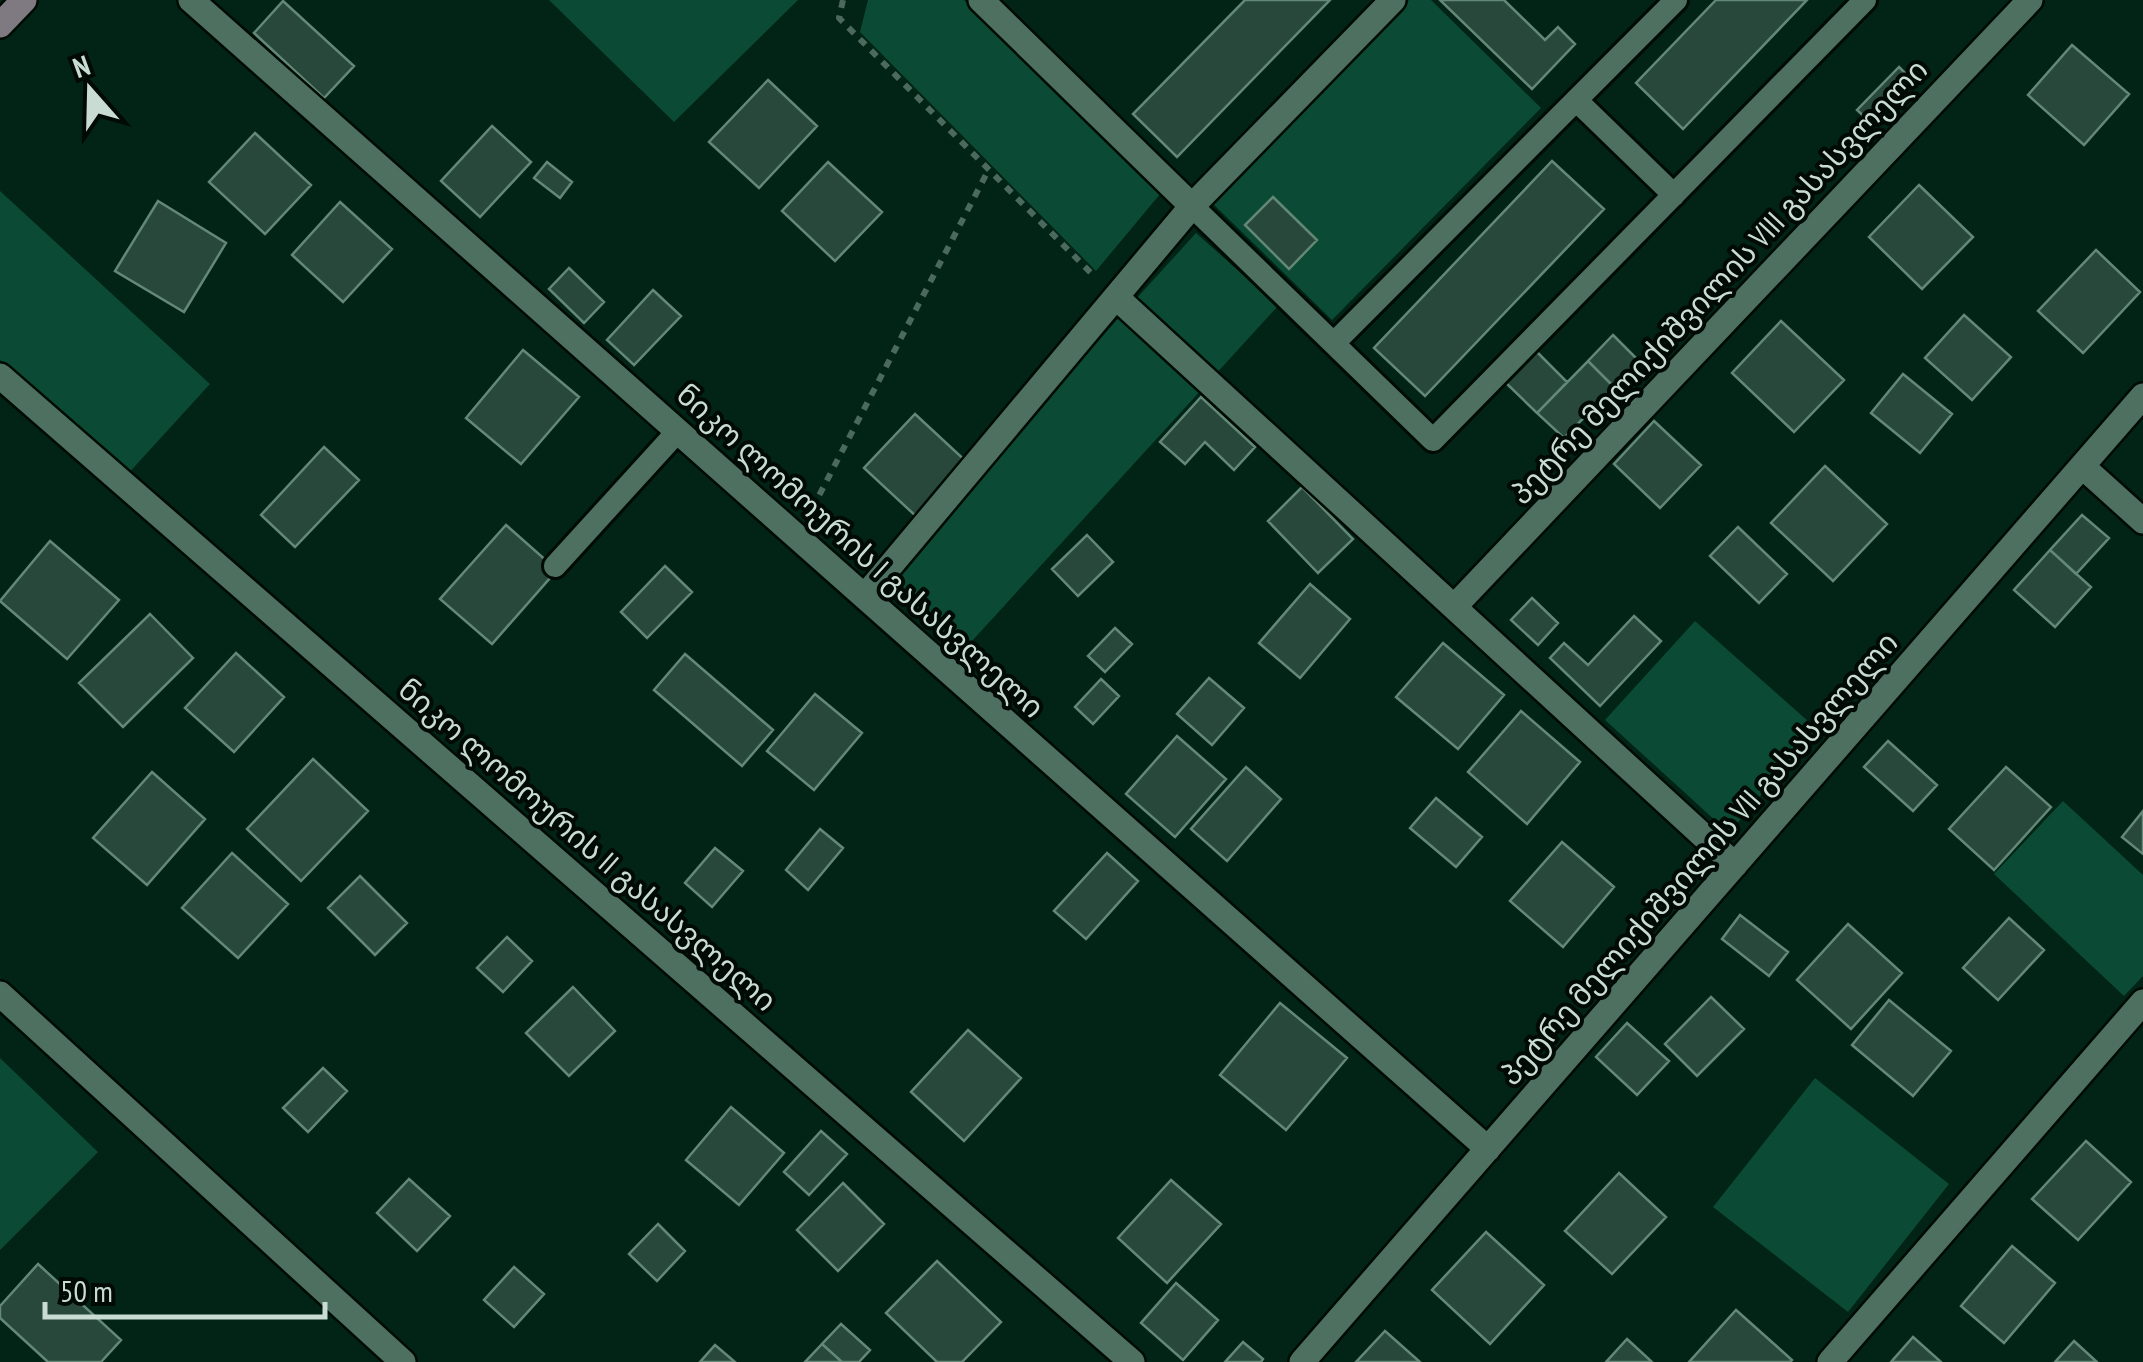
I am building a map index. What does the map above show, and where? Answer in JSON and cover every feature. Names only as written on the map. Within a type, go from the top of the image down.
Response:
[{"type":"street","points":[[0,25],[24,0]]},
{"type":"street","name":"ნიკო ლომოურის I გასასვლელი","points":[[191,0],[1488,1148]]},
{"type":"street","points":[[981,0],[1192,206]]},
{"type":"street","points":[[864,596],[1192,206],[1393,0]]},
{"type":"street","name":"პეტრე მელიქიშვილის VIII გასასვლელი","points":[[1454,608],[2030,0]]},
{"type":"street","points":[[1116,297],[1735,865]]},
{"type":"street","name":"ნიკო ლომოურის II გასასვლელი","points":[[0,376],[1132,1362]]},
{"type":"street","name":"პეტრე მელიქიშვილის VII გასასვლელი","points":[[1302,1362],[2143,396]]},
{"type":"street","points":[[2082,466],[2143,521]]},
{"type":"street","points":[[0,994],[403,1362]]},
{"type":"street","points":[[1830,1362],[2143,1002]]},
{"type":"lane","points":[[1334,343],[1676,0]]},
{"type":"lane","points":[[1192,206],[1433,440],[1865,0]]},
{"type":"lane","points":[[1576,100],[1674,195]]},
{"type":"lane","points":[[555,566],[678,431]]},
{"type":"path","points":[[844,0],[839,18],[1116,297]]},
{"type":"path","points":[[797,537],[988,169]]},
{"type":"green space","points":[[549,0],[798,0],[674,122]]},
{"type":"green space","points":[[868,0],[964,0],[1161,193],[1096,271],[860,32]]},
{"type":"green space","points":[[1409,0],[1431,0],[1541,108],[1332,320],[1211,202]]},
{"type":"green space","points":[[0,191],[210,384],[126,476],[0,360]]},
{"type":"green space","points":[[1196,233],[1278,306],[962,652],[881,579]]},
{"type":"green space","points":[[1695,621],[1817,729],[1729,833],[1605,720]]},
{"type":"green space","points":[[2063,801],[2143,875],[2143,976],[2124,996],[1994,874]]},
{"type":"green space","points":[[0,1058],[98,1152],[0,1250]]},
{"type":"green space","points":[[1815,1078],[1949,1184],[1848,1312],[1713,1207]]},
{"type":"building","points":[[1245,0],[1330,0],[1177,157],[1133,114]]},
{"type":"building","points":[[1440,0],[1504,0],[1545,40],[1558,27],[1575,44],[1532,89]]},
{"type":"building","points":[[1716,0],[1807,0],[1683,129],[1636,83]]},
{"type":"building","points":[[283,1],[354,66],[324,98],[254,33]]},
{"type":"building","points":[[2072,45],[2129,94],[2084,145],[2028,95]]},
{"type":"building","points":[[1899,67],[1911,79],[1870,122],[1857,110]]},
{"type":"building","points":[[768,80],[817,126],[759,188],[709,142]]},
{"type":"building","points":[[492,126],[531,162],[480,217],[441,181]]},
{"type":"building","points":[[255,133],[311,185],[265,234],[209,182]]},
{"type":"building","points":[[1552,161],[1604,209],[1425,396],[1374,348]]},
{"type":"building","points":[[547,162],[572,182],[560,198],[534,178]]},
{"type":"building","points":[[828,162],[882,212],[835,261],[782,211]]},
{"type":"building","points":[[1919,185],[1973,237],[1922,289],[1869,237]]},
{"type":"building","points":[[1273,197],[1317,240],[1289,269],[1245,225]]},
{"type":"building","points":[[158,201],[226,243],[184,312],[115,271]]},
{"type":"building","points":[[340,202],[392,249],[343,302],[292,255]]},
{"type":"building","points":[[2096,250],[2140,292],[2083,353],[2038,311]]},
{"type":"building","points":[[569,268],[604,302],[584,323],[549,289]]},
{"type":"building","points":[[653,290],[681,316],[634,365],[607,340]]},
{"type":"building","points":[[1964,315],[2011,357],[1972,400],[1925,358]]},
{"type":"building","points":[[1781,321],[1844,380],[1794,432],[1732,373]]},
{"type":"building","points":[[1613,335],[1639,361],[1614,387],[1588,361]]},
{"type":"building","points":[[523,350],[579,397],[521,464],[466,418]]},
{"type":"building","points":[[1537,352],[1567,382],[1537,413],[1506,383]]},
{"type":"building","points":[[1588,361],[1614,387],[1564,438],[1537,413]]},
{"type":"building","points":[[1903,374],[1952,414],[1920,453],[1871,413]]},
{"type":"building","points":[[1201,397],[1255,447],[1234,470],[1205,442],[1185,464],[1160,442]]},
{"type":"building","points":[[915,414],[970,465],[919,519],[864,468]]},
{"type":"building","points":[[1654,421],[1701,465],[1660,508],[1614,464]]},
{"type":"building","points":[[324,447],[359,480],[295,547],[261,515]]},
{"type":"building","points":[[1825,466],[1887,524],[1833,581],[1771,523]]},
{"type":"building","points":[[1302,487],[1353,539],[1318,573],[1268,521]]},
{"type":"building","points":[[2082,515],[2109,538],[2076,574],[2050,550]]},
{"type":"building","points":[[506,525],[557,570],[492,644],[440,599]]},
{"type":"building","points":[[1738,527],[1787,574],[1759,603],[1710,556]]},
{"type":"building","points":[[1087,535],[1113,562],[1078,596],[1052,569]]},
{"type":"building","points":[[50,541],[119,600],[67,659],[0,601]]},
{"type":"building","points":[[2050,550],[2091,587],[2055,627],[2014,590]]},
{"type":"building","points":[[665,566],[692,592],[647,638],[621,612]]},
{"type":"building","points":[[1310,584],[1350,619],[1300,678],[1259,643]]},
{"type":"building","points":[[1532,598],[1558,623],[1538,645],[1511,620]]},
{"type":"building","points":[[150,614],[193,658],[123,727],[79,683]]},
{"type":"building","points":[[1634,616],[1661,641],[1600,706],[1550,658],[1564,643],[1588,665]]},
{"type":"building","points":[[1115,628],[1132,644],[1105,672],[1088,656]]},
{"type":"building","points":[[1443,643],[1504,695],[1458,749],[1396,697]]},
{"type":"building","points":[[236,653],[284,697],[234,752],[185,708]]},
{"type":"building","points":[[685,654],[773,730],[742,766],[654,690]]},
{"type":"building","points":[[1209,678],[1244,708],[1212,745],[1177,714]]},
{"type":"building","points":[[1101,679],[1119,696],[1093,724],[1075,707]]},
{"type":"building","points":[[815,694],[862,733],[814,790],[767,751]]},
{"type":"building","points":[[1521,711],[1580,762],[1527,824],[1468,772]]},
{"type":"building","points":[[1177,736],[1226,779],[1175,837],[1126,794]]},
{"type":"building","points":[[1888,741],[1937,785],[1913,811],[1864,767]]},
{"type":"building","points":[[313,759],[368,811],[301,881],[247,829]]},
{"type":"building","points":[[1246,767],[1281,799],[1227,861],[1191,829]]},
{"type":"building","points":[[2006,767],[2051,807],[1994,870],[1949,829]]},
{"type":"building","points":[[152,772],[205,819],[147,885],[93,838]]},
{"type":"building","points":[[1436,798],[1482,837],[1456,867],[1410,828]]},
{"type":"building","points":[[2143,811],[2143,854],[2122,837]]},
{"type":"building","points":[[820,829],[843,848],[808,890],[786,870]]},
{"type":"building","points":[[1562,842],[1614,887],[1563,947],[1510,901]]},
{"type":"building","points":[[715,848],[743,871],[712,907],[685,883]]},
{"type":"building","points":[[232,853],[288,904],[238,958],[182,908]]},
{"type":"building","points":[[1107,853],[1138,881],[1086,939],[1054,911]]},
{"type":"building","points":[[360,876],[407,923],[375,955],[328,908]]},
{"type":"building","points":[[1740,915],[1788,952],[1769,976],[1722,939]]},
{"type":"building","points":[[2009,918],[2044,950],[1998,1000],[1963,968]]},
{"type":"building","points":[[1848,924],[1902,973],[1851,1029],[1797,980]]},
{"type":"building","points":[[507,937],[532,961],[503,992],[477,968]]},
{"type":"building","points":[[573,987],[615,1031],[569,1076],[526,1033]]},
{"type":"building","points":[[1711,997],[1744,1029],[1697,1076],[1665,1044]]},
{"type":"building","points":[[1889,1000],[1951,1051],[1913,1096],[1852,1045]]},
{"type":"building","points":[[1280,1003],[1347,1058],[1286,1130],[1220,1075]]},
{"type":"building","points":[[1627,1023],[1669,1061],[1637,1095],[1596,1057]]},
{"type":"building","points":[[968,1030],[1021,1078],[964,1141],[911,1092]]},
{"type":"building","points":[[323,1068],[347,1091],[308,1132],[283,1108]]},
{"type":"building","points":[[731,1107],[784,1153],[739,1205],[686,1160]]},
{"type":"building","points":[[821,1131],[847,1154],[809,1195],[784,1172]]},
{"type":"building","points":[[2086,1141],[2131,1182],[2078,1240],[2032,1199]]},
{"type":"building","points":[[1619,1173],[1666,1217],[1612,1274],[1565,1231]]},
{"type":"building","points":[[409,1179],[450,1216],[417,1251],[377,1213]]},
{"type":"building","points":[[1171,1180],[1221,1224],[1167,1283],[1118,1238]]},
{"type":"building","points":[[843,1183],[884,1224],[838,1271],[797,1230]]},
{"type":"building","points":[[658,1224],[685,1251],[657,1281],[629,1254]]},
{"type":"building","points":[[1486,1232],[1544,1285],[1490,1344],[1432,1290]]},
{"type":"building","points":[[2012,1246],[2055,1283],[2004,1343],[1961,1306]]},
{"type":"building","points":[[937,1261],[1001,1322],[962,1362],[937,1362],[886,1313]]},
{"type":"building","points":[[38,1264],[121,1340],[101,1362],[48,1362],[0,1318],[0,1306]]},
{"type":"building","points":[[514,1267],[544,1294],[514,1327],[484,1300]]},
{"type":"building","points":[[1176,1283],[1218,1320],[1183,1360],[1141,1323]]},
{"type":"building","points":[[1736,1310],[1792,1360],[1689,1362]]},
{"type":"building","points":[[841,1324],[870,1350],[859,1362],[842,1362],[822,1344]]},
{"type":"building","points":[[1385,1331],[1420,1362],[1356,1362]]},
{"type":"building","points":[[1913,1337],[1941,1362],[1891,1362]]},
{"type":"building","points":[[1627,1339],[1652,1362],[1606,1362]]},
{"type":"building","points":[[2074,1341],[2097,1362],[2055,1362]]},
{"type":"building","points":[[1243,1342],[1263,1359],[1261,1362],[1225,1362]]},
{"type":"building","points":[[822,1344],[842,1362],[805,1362]]},
{"type":"building","points":[[715,1345],[735,1362],[700,1362]]}]
